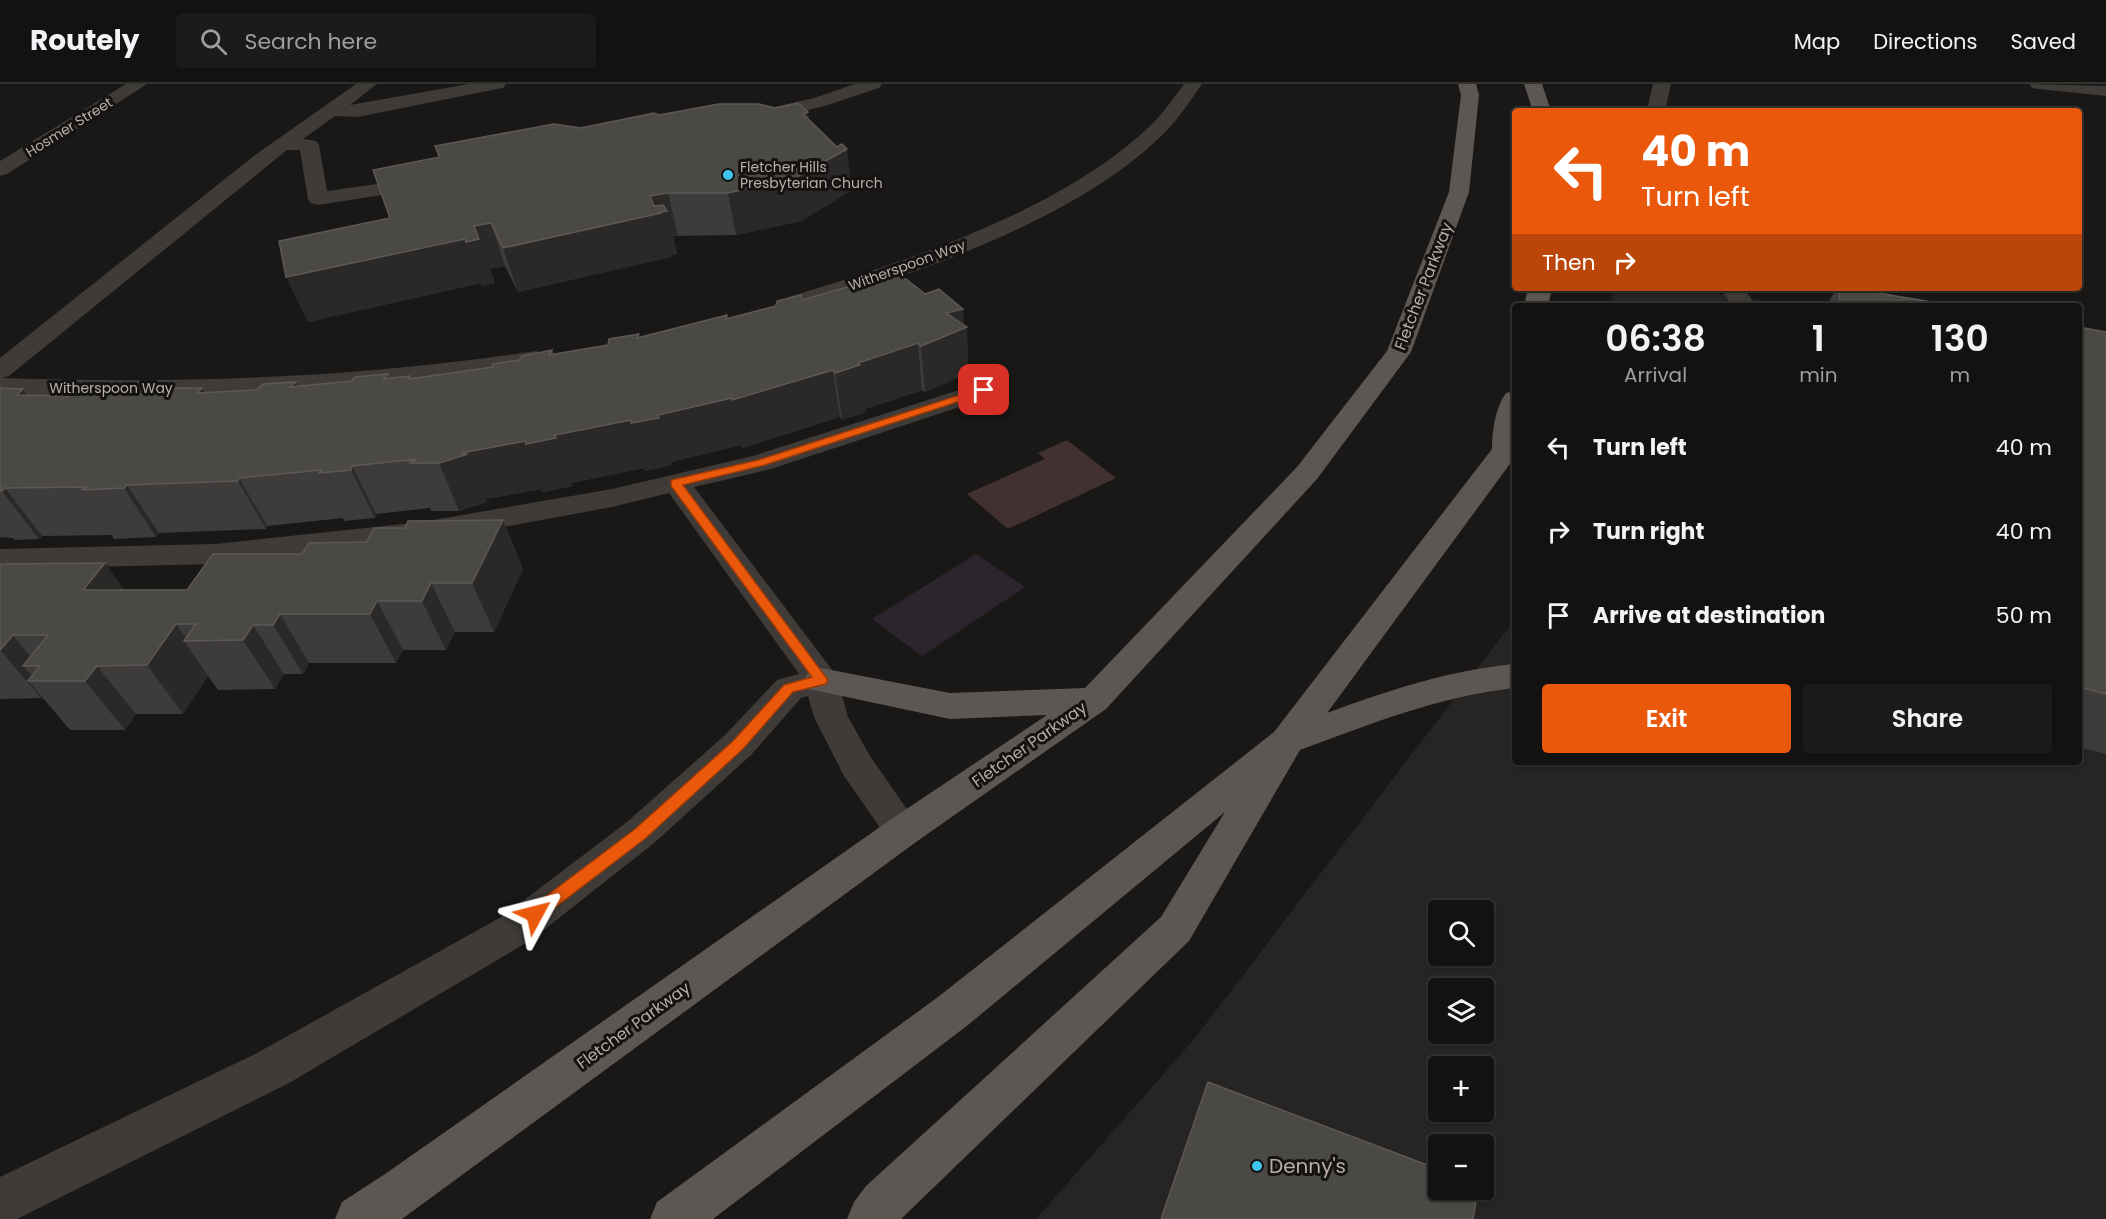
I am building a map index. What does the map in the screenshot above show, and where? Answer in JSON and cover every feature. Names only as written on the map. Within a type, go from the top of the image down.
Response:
[{"type":"main road","name":"Fletcher Parkway","points":[[359,1219],[412,1184],[903,831],[1094,700],[1307,473],[1399,352],[1459,192],[1470,95],[1467,84]]},
{"type":"main road","points":[[1533,84],[1541,108]]},
{"type":"main road","points":[[871,1219],[883,1203],[1175,929],[1287,741],[1510,462],[1506,434],[1512,411]]},
{"type":"main road","points":[[674,1219],[953,1011],[1287,741],[1444,687],[1512,676]]},
{"type":"main road","points":[[821,680],[950,706],[1094,700]]},
{"type":"street","name":"Hosmer Street","points":[[0,170],[138,84]]},
{"type":"street","points":[[0,371],[283,144],[368,84]]},
{"type":"street","points":[[331,110],[358,111],[497,84]]},
{"type":"street","points":[[743,119],[819,102],[873,84]]},
{"type":"street","name":"Witherspoon Way","points":[[775,308],[900,269],[998,229],[1051,202],[1089,181],[1148,137],[1170,116],[1193,84]]},
{"type":"street","points":[[1657,108],[1662,84]]},
{"type":"street","points":[[2038,84],[2106,91]]},
{"type":"street","points":[[283,144],[309,145],[318,199],[371,193],[445,179]]},
{"type":"street","name":"Witherspoon Way","points":[[0,386],[124,389],[278,385],[440,372],[557,355]]},
{"type":"street","points":[[0,559],[215,554],[422,532],[612,498],[761,463],[984,390]]},
{"type":"street","points":[[675,483],[821,680],[831,717],[857,766],[903,831]]},
{"type":"street","points":[[0,1202],[273,1068],[517,928],[640,833],[738,745],[789,689],[821,680]]},
{"type":"shaded area","points":[[1613,291],[1703,291],[1775,303],[1611,303]]},
{"type":"shaded area","points":[[2082,354],[2106,358],[2106,1219],[1036,1219],[1195,1038],[1512,623],[1512,765],[2082,765]]},
{"type":"shaded area","points":[[1067,440],[1116,478],[1008,529],[967,494],[1045,459],[1038,453]]},
{"type":"shaded area","points":[[976,554],[1025,587],[922,656],[872,619]]},
{"type":"building","points":[[798,103],[808,112],[803,114],[837,147],[842,144],[847,149],[795,178],[728,193],[668,193],[650,196],[654,206],[663,205],[667,211],[503,248],[491,223],[474,226],[479,239],[466,242],[465,239],[286,277],[279,241],[390,218],[373,170],[440,157],[435,146],[554,124],[581,128],[654,113],[659,115],[719,104],[759,104],[775,108]]},
{"type":"building","points":[[896,271],[925,294],[939,289],[963,309],[946,313],[967,327],[921,346],[918,343],[835,373],[833,370],[732,400],[732,398],[658,415],[659,418],[631,423],[631,420],[555,435],[556,438],[526,444],[526,441],[461,453],[468,454],[439,463],[409,463],[417,459],[352,466],[351,470],[319,473],[322,470],[239,478],[238,481],[127,485],[124,488],[81,490],[87,487],[5,488],[0,491],[0,388],[23,389],[17,395],[69,396],[74,391],[105,390],[99,395],[159,394],[164,388],[202,388],[197,393],[257,390],[263,384],[296,382],[290,387],[352,381],[355,377],[388,374],[383,379],[410,376],[409,379],[493,367],[492,364],[519,360],[522,356],[552,350],[549,355],[608,345],[609,339],[639,334],[637,338],[727,315],[726,319],[776,306],[777,301],[801,295],[802,300],[851,286],[850,281],[873,275],[873,278]]},
{"type":"building","points":[[1838,291],[1867,291],[1937,303],[1840,303]]},
{"type":"building","points":[[2082,328],[2106,332],[2106,694],[2082,688]]},
{"type":"building","points":[[503,520],[472,583],[431,583],[422,601],[377,601],[370,614],[280,614],[273,625],[253,625],[243,640],[184,641],[196,624],[176,624],[147,665],[97,666],[85,681],[28,681],[40,666],[23,666],[48,635],[13,635],[0,650],[0,564],[105,563],[83,590],[187,590],[213,554],[302,554],[309,543],[366,542],[374,528],[405,528],[408,521]]},
{"type":"building","name":"Denny's","points":[[1208,1082],[1428,1165],[1428,1200],[1476,1200],[1473,1219],[1161,1219]]},
{"type":"place","name":"Fletcher Hills Presbyterian Church","points":[[728,175]]},
{"type":"place","name":"Denny's","points":[[1257,1166]]},
{"type":"route","points":[[535,914],[640,833],[738,745],[789,689],[821,680],[675,483],[761,463],[984,390]]}]
